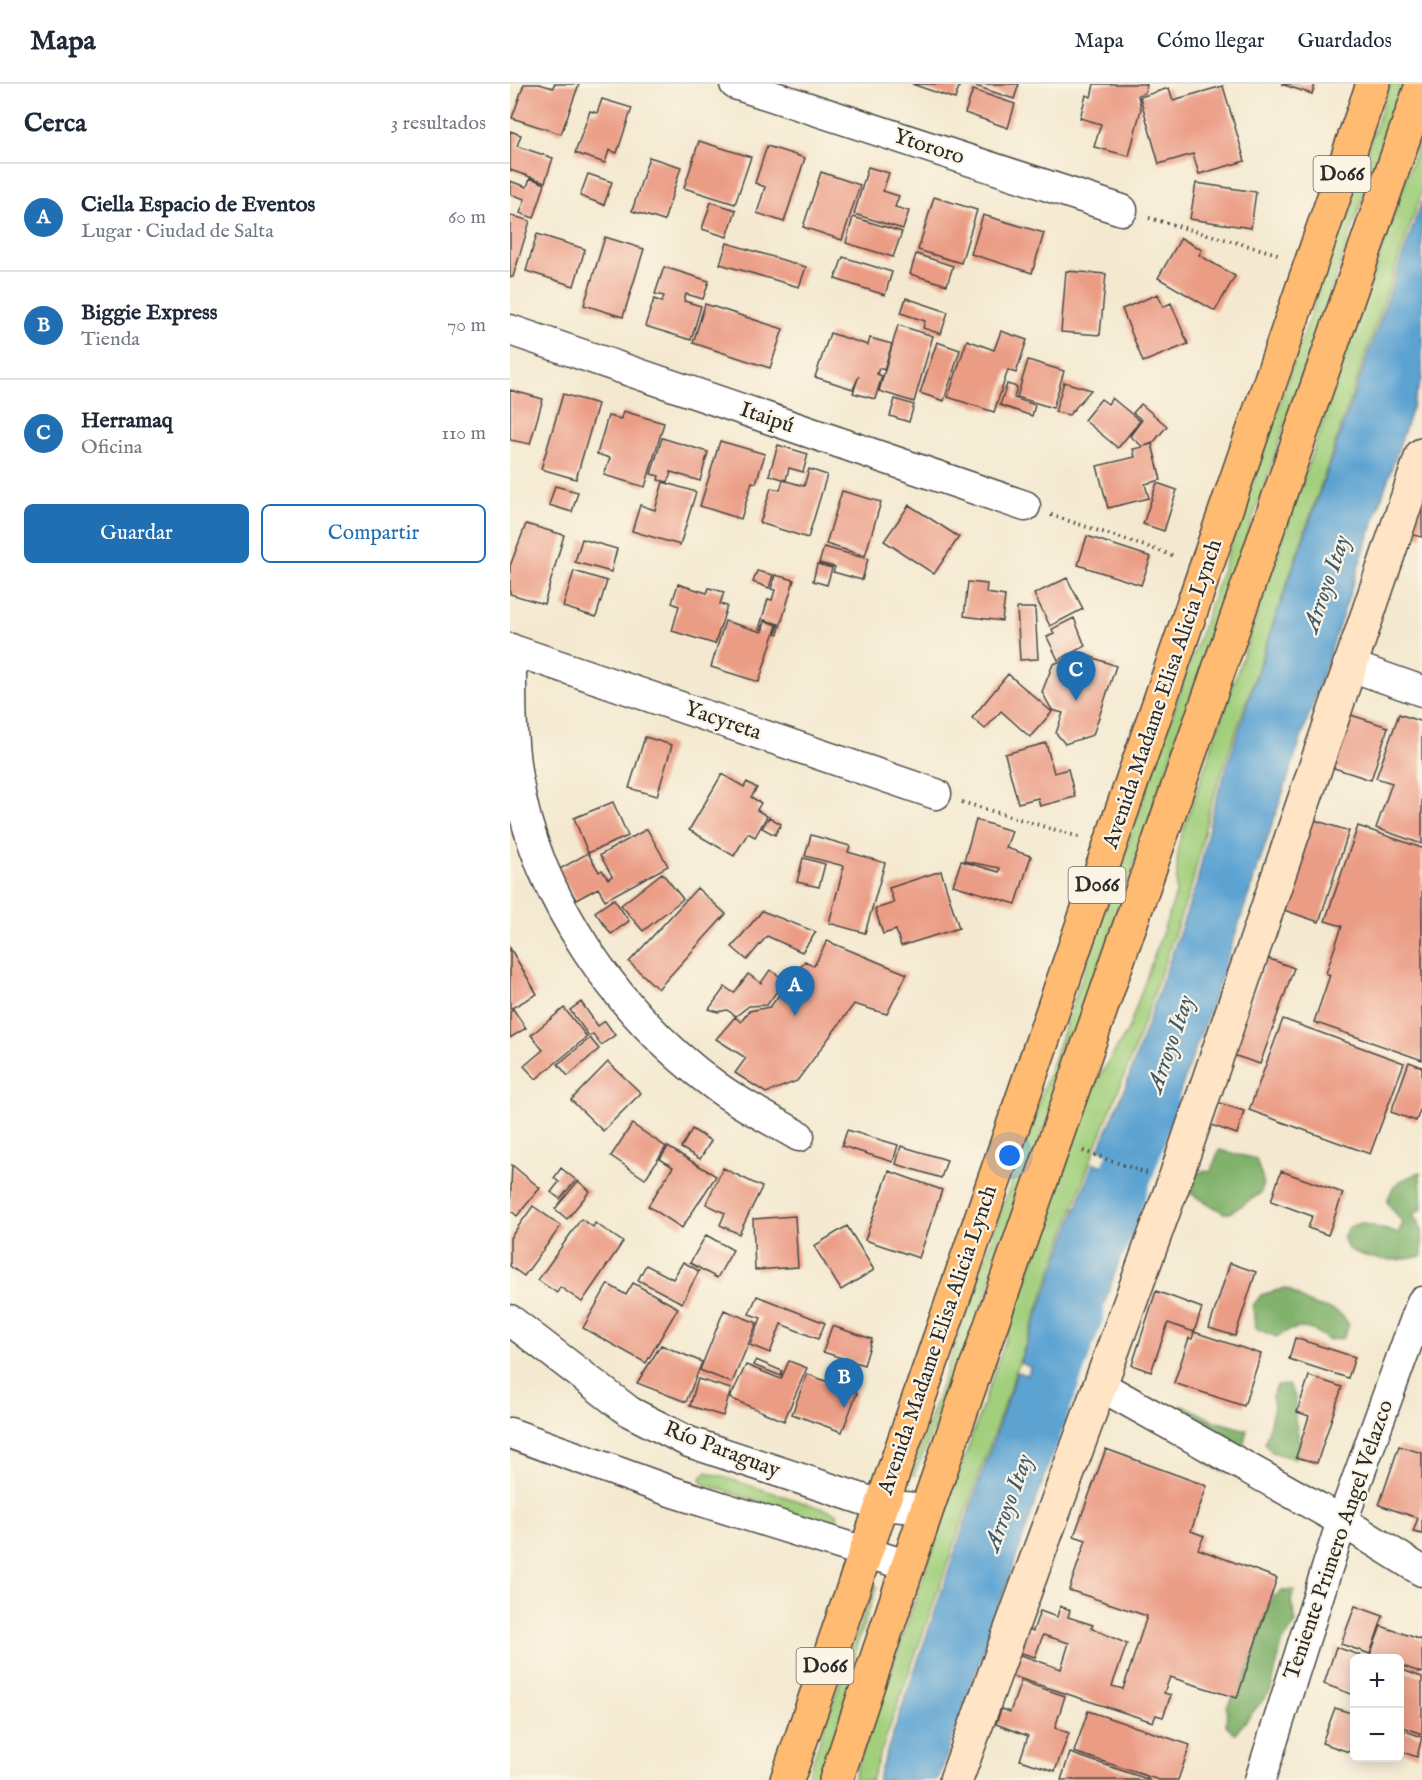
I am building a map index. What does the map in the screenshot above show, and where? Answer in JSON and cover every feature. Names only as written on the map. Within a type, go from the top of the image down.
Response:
[{"type":"highway","name":"Avenida Madame Elisa Alicia Lynch","points":[[786,1780],[1373,84]]},
{"type":"highway","name":"Avenida Madame Elisa Alicia Lynch","points":[[836,1780],[927,1509],[1422,85]]},
{"type":"main road","points":[[956,1780],[1178,1170],[1348,665],[1422,455]]},
{"type":"street","name":"Ytororo","points":[[735,84],[1122,210]]},
{"type":"street","name":"Itaipú","points":[[510,330],[1025,506]]},
{"type":"street","points":[[511,649],[511,707],[517,777],[531,837],[556,900],[629,1009],[717,1087],[800,1136]]},
{"type":"street","name":"Yacyreta","points":[[511,649],[936,794]]},
{"type":"street","points":[[1348,665],[1422,691]]},
{"type":"street","name":"Teniente Primero Angel Velazco","points":[[1260,1780],[1342,1521],[1422,1302]]},
{"type":"street","name":"Río Paraguay","points":[[510,1320],[630,1412],[689,1442],[880,1505],[927,1509]]},
{"type":"street","points":[[1101,1386],[1342,1521],[1422,1571]]},
{"type":"street","points":[[510,1433],[673,1492],[909,1566]]},
{"type":"path","points":[[1122,210],[1281,255]]},
{"type":"path","points":[[1025,506],[1175,556]]},
{"type":"path","points":[[936,794],[1079,837]]},
{"type":"path","points":[[1091,1154],[1157,1177]]},
{"type":"green space","points":[[1390,84],[1402,84],[973,1334],[914,1476],[911,1473]]},
{"type":"green space","points":[[1422,132],[1422,191],[1210,807],[1193,881],[1132,1056],[1090,1162],[871,1780],[853,1780],[1093,1087],[1128,1030],[1176,894],[1178,846]]},
{"type":"green space","points":[[1219,1150],[1256,1159],[1263,1181],[1261,1193],[1230,1213],[1224,1213],[1188,1192],[1194,1172],[1211,1171]]},
{"type":"green space","points":[[1420,1172],[1422,1209],[1413,1214],[1422,1230],[1422,1256],[1384,1260],[1348,1249],[1343,1237],[1349,1227],[1361,1223],[1398,1233],[1403,1223],[1387,1202],[1396,1185]]},
{"type":"green space","points":[[1285,1288],[1305,1301],[1334,1311],[1344,1318],[1349,1325],[1343,1338],[1328,1340],[1315,1331],[1302,1328],[1290,1330],[1276,1337],[1255,1328],[1253,1306],[1261,1295]]},
{"type":"green space","points":[[1288,1385],[1295,1396],[1295,1419],[1301,1450],[1294,1459],[1272,1452],[1265,1443],[1274,1407],[1272,1396],[1277,1386]]},
{"type":"green space","points":[[1183,1405],[1214,1421],[1247,1430],[1239,1463],[1230,1472],[1212,1467],[1190,1444],[1173,1431],[1172,1408]]},
{"type":"green space","points":[[707,1472],[837,1513],[838,1521],[833,1525],[703,1484],[701,1478]]},
{"type":"green space","points":[[874,1584],[877,1586],[856,1648],[850,1691],[820,1780],[806,1780]]},
{"type":"green space","points":[[1294,1590],[1291,1601],[1296,1623],[1282,1643],[1271,1690],[1235,1734],[1226,1725],[1227,1707],[1245,1678],[1266,1610],[1272,1598],[1282,1591]]},
{"type":"water","points":[[1422,201],[1422,378],[1220,980],[1152,1169],[1111,1153],[1106,1166],[1147,1180],[1077,1383],[1031,1368],[1028,1376],[1074,1392],[938,1780],[877,1780],[1017,1372],[1028,1375],[1030,1367],[1020,1363],[1093,1163],[1105,1166],[1110,1154],[1099,1149],[1126,1085],[1197,882],[1213,809],[1276,617]]},
{"type":"building","points":[[524,84],[539,84],[553,88],[554,84],[579,84],[561,134],[512,118]]},
{"type":"building","points":[[912,84],[960,84],[955,99]]},
{"type":"building","points":[[970,84],[1019,84],[1014,99]]},
{"type":"building","points":[[1094,84],[1147,84],[1145,93],[1138,95],[1141,109],[1129,156],[1094,147],[1101,124],[1080,118],[1086,95],[1091,97]]},
{"type":"building","points":[[1281,84],[1315,84],[1312,94]]},
{"type":"building","points":[[1223,86],[1245,161],[1199,174],[1193,154],[1159,164],[1140,97],[1169,88],[1173,100]]},
{"type":"building","points":[[973,90],[1015,104],[1008,128],[965,113]]},
{"type":"building","points":[[602,99],[632,108],[617,153],[609,150],[605,163],[575,153],[590,111],[597,113]]},
{"type":"building","points":[[510,131],[521,135],[517,146],[553,158],[545,182],[510,170]]},
{"type":"building","points":[[699,141],[751,157],[735,204],[684,188]]},
{"type":"building","points":[[767,146],[805,158],[784,222],[757,213],[765,187],[755,183]]},
{"type":"building","points":[[649,157],[681,167],[664,221],[632,211]]},
{"type":"building","points":[[868,167],[889,173],[883,191],[899,196],[895,207],[909,211],[903,229],[854,214]]},
{"type":"building","points":[[821,172],[860,185],[842,240],[803,227]]},
{"type":"building","points":[[588,174],[612,182],[604,205],[580,196]]},
{"type":"building","points":[[530,178],[545,184],[534,218],[520,213],[525,199],[510,194],[510,181],[527,187]]},
{"type":"building","points":[[1196,183],[1256,192],[1251,228],[1190,219]]},
{"type":"building","points":[[934,197],[977,210],[961,263],[918,250]]},
{"type":"building","points":[[711,202],[736,210],[727,237],[702,229]]},
{"type":"building","points":[[510,215],[530,221],[513,277],[510,277]]},
{"type":"building","points":[[983,215],[1044,233],[1032,273],[971,254]]},
{"type":"building","points":[[853,217],[902,232],[893,257],[846,243]]},
{"type":"building","points":[[537,234],[585,249],[574,286],[526,271]]},
{"type":"building","points":[[605,237],[644,249],[623,317],[584,305]]},
{"type":"building","points":[[1181,238],[1202,250],[1199,255],[1235,276],[1215,311],[1158,278]]},
{"type":"building","points":[[727,243],[806,267],[799,287],[720,264]]},
{"type":"building","points":[[916,254],[953,266],[947,285],[910,274]]},
{"type":"building","points":[[843,257],[892,272],[885,295],[835,279]]},
{"type":"building","points":[[664,267],[709,281],[703,299],[686,294],[684,301],[701,306],[691,340],[645,326],[654,299],[662,302],[664,296],[655,294]]},
{"type":"building","points":[[1066,271],[1106,274],[1100,335],[1061,332]]},
{"type":"building","points":[[1158,294],[1163,307],[1171,303],[1188,344],[1143,362],[1122,309]]},
{"type":"building","points":[[906,298],[948,312],[941,334],[923,328],[925,321],[901,313]]},
{"type":"building","points":[[705,304],[783,329],[770,368],[693,343]]},
{"type":"building","points":[[898,325],[933,336],[914,402],[879,391]]},
{"type":"building","points":[[1001,331],[1027,340],[1016,373],[1008,370],[994,412],[948,397],[967,340],[994,350]]},
{"type":"building","points":[[830,333],[868,345],[870,338],[892,344],[884,370],[879,368],[877,374],[882,376],[875,399],[853,393],[859,376],[853,389],[815,377]]},
{"type":"building","points":[[937,342],[960,350],[944,401],[920,393]]},
{"type":"building","points":[[1028,360],[1064,371],[1053,408],[1017,397]]},
{"type":"building","points":[[1064,382],[1091,390],[1069,415],[1055,412]]},
{"type":"building","points":[[1007,384],[1017,387],[1014,398],[1035,405],[1032,416],[1000,405]]},
{"type":"building","points":[[510,390],[543,399],[530,444],[510,440]]},
{"type":"building","points":[[563,394],[598,404],[576,479],[541,469]]},
{"type":"building","points":[[1112,398],[1140,421],[1118,448],[1084,420],[1101,399],[1108,404]]},
{"type":"building","points":[[895,399],[914,405],[909,422],[890,416]]},
{"type":"building","points":[[1141,404],[1167,426],[1153,443],[1144,446],[1152,444],[1161,480],[1145,484],[1149,498],[1108,508],[1097,466],[1135,457],[1133,449],[1143,447],[1130,436],[1142,420],[1133,413]]},
{"type":"building","points":[[623,411],[664,423],[645,487],[604,475],[610,458],[597,454],[608,416],[621,419]]},
{"type":"building","points":[[662,438],[708,452],[700,481],[671,472],[668,482],[658,480],[659,476],[651,474]]},
{"type":"building","points":[[720,441],[765,454],[756,483],[752,482],[741,519],[700,506]]},
{"type":"building","points":[[778,445],[808,454],[803,472],[789,468],[786,480],[769,475]]},
{"type":"building","points":[[809,469],[827,475],[808,538],[760,523],[771,488],[780,490],[783,480],[804,486]]},
{"type":"building","points":[[663,482],[696,492],[680,545],[632,531],[640,505],[655,510]]},
{"type":"building","points":[[1157,483],[1177,490],[1164,531],[1143,524]]},
{"type":"building","points":[[555,486],[578,492],[572,512],[549,505]]},
{"type":"building","points":[[842,491],[881,502],[865,556],[826,544]]},
{"type":"building","points":[[1422,498],[1422,537],[1410,534]]},
{"type":"building","points":[[909,505],[959,537],[934,574],[884,541]]},
{"type":"building","points":[[526,524],[564,535],[544,604],[510,594],[510,566]]},
{"type":"building","points":[[1087,536],[1151,557],[1141,585],[1078,565]]},
{"type":"building","points":[[582,539],[617,549],[611,572],[575,562]]},
{"type":"building","points":[[824,547],[868,559],[862,580],[833,572],[835,567],[819,563]]},
{"type":"building","points":[[817,564],[832,568],[827,585],[813,581]]},
{"type":"building","points":[[574,571],[607,581],[596,617],[563,607]]},
{"type":"building","points":[[757,571],[773,575],[769,588],[753,582]]},
{"type":"building","points":[[775,575],[794,580],[778,634],[776,633],[779,624],[764,620],[762,629],[759,629],[768,599],[772,600],[775,590],[771,589]]},
{"type":"building","points":[[1067,578],[1083,609],[1050,626],[1034,594]]},
{"type":"building","points":[[968,582],[987,584],[986,593],[1005,596],[1002,621],[964,616]]},
{"type":"building","points":[[678,584],[707,593],[709,588],[724,592],[720,604],[727,606],[715,644],[672,631],[679,606],[672,603]]},
{"type":"building","points":[[1017,608],[1035,608],[1038,659],[1020,660]]},
{"type":"building","points":[[1074,618],[1085,646],[1058,660],[1047,637],[1054,634],[1052,629]]},
{"type":"building","points":[[725,621],[762,632],[765,621],[777,625],[759,682],[711,667]]},
{"type":"building","points":[[1083,654],[1116,666],[1093,735],[1065,744],[1056,733],[1063,713],[1052,710],[1042,692],[1053,664]]},
{"type":"building","points":[[1008,674],[1052,712],[1030,737],[1001,711],[985,729],[972,718]]},
{"type":"building","points":[[1348,714],[1388,727],[1371,780],[1331,767]]},
{"type":"building","points":[[1399,714],[1422,722],[1422,844],[1376,828],[1392,783],[1376,778]]},
{"type":"building","points":[[645,737],[672,745],[657,796],[629,788]]},
{"type":"building","points":[[1046,743],[1054,773],[1068,769],[1075,797],[1040,806],[1038,798],[1018,803],[1005,754]]},
{"type":"building","points":[[722,774],[744,787],[747,782],[757,788],[751,797],[761,803],[757,810],[767,816],[755,837],[748,833],[734,856],[689,830]]},
{"type":"building","points":[[613,802],[628,836],[588,853],[574,818]]},
{"type":"building","points":[[769,817],[781,824],[775,835],[762,828]]},
{"type":"building","points":[[1308,818],[1349,831],[1319,922],[1278,908]]},
{"type":"building","points":[[976,820],[1012,831],[1006,848],[1031,856],[1016,904],[953,885],[961,861],[999,872],[1000,868],[964,861]]},
{"type":"building","points":[[1358,826],[1422,848],[1422,1060],[1314,1022],[1330,975],[1326,973],[1342,926],[1325,921]]},
{"type":"building","points":[[647,829],[668,866],[605,900],[598,888],[576,900],[558,870],[588,853],[599,872],[602,870],[608,879],[612,876],[600,855]]},
{"type":"building","points":[[811,835],[850,846],[848,852],[885,863],[865,933],[829,923],[844,866],[805,856]]},
{"type":"building","points":[[803,858],[825,864],[819,887],[797,882]]},
{"type":"building","points":[[941,871],[959,928],[901,946],[896,930],[883,934],[875,909],[894,903],[889,888]]},
{"type":"building","points":[[662,873],[683,899],[643,931],[621,905]]},
{"type":"building","points":[[697,888],[726,914],[658,989],[629,962]]},
{"type":"building","points":[[614,899],[629,921],[611,934],[595,912]]},
{"type":"building","points":[[762,911],[816,932],[802,952],[767,936],[747,960],[732,947]]},
{"type":"building","points":[[827,941],[907,974],[887,1014],[854,1004],[797,1081],[766,1093],[735,1073],[746,1058],[716,1039],[735,1017],[741,1022],[749,1011],[770,1007],[805,961],[814,966]]},
{"type":"building","points":[[510,948],[537,994],[510,1009]]},
{"type":"building","points":[[1267,958],[1294,968],[1260,1064],[1233,1055]]},
{"type":"building","points":[[770,970],[785,980],[767,1005],[749,1006],[736,1016],[727,1010],[718,1012],[709,1009],[725,987],[734,993],[748,974],[761,983]]},
{"type":"building","points":[[581,1002],[598,1026],[605,1021],[615,1035],[601,1045],[593,1034],[589,1036],[570,1010]]},
{"type":"building","points":[[564,1008],[587,1037],[536,1079],[524,1066],[543,1050],[531,1035]]},
{"type":"building","points":[[513,1009],[526,1028],[510,1038],[510,1012]]},
{"type":"building","points":[[1283,1019],[1404,1063],[1370,1154],[1249,1110]]},
{"type":"building","points":[[590,1038],[599,1049],[568,1076],[558,1064]]},
{"type":"building","points":[[608,1062],[641,1093],[603,1131],[571,1100]]},
{"type":"building","points":[[1409,1062],[1422,1067],[1422,1105],[1416,1121],[1391,1112]]},
{"type":"building","points":[[1219,1103],[1244,1111],[1237,1134],[1211,1125]]},
{"type":"building","points":[[632,1124],[666,1147],[645,1179],[611,1156]]},
{"type":"building","points":[[692,1129],[711,1141],[700,1159],[681,1148]]},
{"type":"building","points":[[847,1130],[898,1145],[893,1162],[842,1146]]},
{"type":"building","points":[[901,1146],[947,1160],[941,1178],[896,1164]]},
{"type":"building","points":[[668,1147],[716,1176],[682,1228],[648,1206],[673,1167],[660,1159]]},
{"type":"building","points":[[512,1165],[540,1188],[517,1216],[510,1210]]},
{"type":"building","points":[[561,1168],[576,1180],[560,1199],[551,1192],[559,1182],[554,1178]]},
{"type":"building","points":[[723,1168],[762,1187],[739,1234],[720,1225],[725,1213],[706,1204]]},
{"type":"building","points":[[889,1171],[942,1190],[919,1258],[865,1240]]},
{"type":"building","points":[[1281,1171],[1343,1193],[1328,1235],[1308,1228],[1312,1216],[1271,1201]]},
{"type":"building","points":[[578,1181],[590,1191],[567,1219],[555,1209]]},
{"type":"building","points":[[533,1206],[561,1226],[524,1276],[510,1266],[510,1238]]},
{"type":"building","points":[[795,1216],[798,1267],[755,1270],[753,1219]]},
{"type":"building","points":[[581,1219],[593,1227],[595,1223],[623,1242],[582,1302],[560,1287],[557,1293],[538,1280]]},
{"type":"building","points":[[847,1226],[874,1270],[841,1290],[814,1246]]},
{"type":"building","points":[[706,1235],[733,1250],[717,1278],[690,1263]]},
{"type":"building","points":[[683,1262],[699,1271],[682,1303],[638,1280],[646,1265],[673,1279]]},
{"type":"building","points":[[1230,1263],[1256,1272],[1235,1336],[1209,1328]]},
{"type":"building","points":[[633,1283],[678,1308],[646,1363],[583,1328],[608,1284],[626,1295]]},
{"type":"building","points":[[1156,1291],[1202,1308],[1194,1332],[1168,1323],[1151,1372],[1132,1365]]},
{"type":"building","points":[[757,1296],[825,1323],[818,1339],[781,1324],[770,1353],[750,1345],[761,1318],[749,1314]]},
{"type":"building","points":[[724,1310],[757,1323],[732,1383],[700,1370]]},
{"type":"building","points":[[832,1326],[872,1339],[864,1365],[823,1352]]},
{"type":"building","points":[[1194,1332],[1261,1354],[1244,1406],[1174,1383],[1189,1338],[1192,1339]]},
{"type":"building","points":[[1295,1338],[1355,1357],[1348,1378],[1289,1359]]},
{"type":"building","points":[[661,1345],[702,1362],[686,1402],[637,1383]]},
{"type":"building","points":[[756,1360],[782,1371],[781,1376],[753,1365]]},
{"type":"building","points":[[789,1361],[807,1368],[784,1421],[730,1398],[746,1365],[781,1379]]},
{"type":"building","points":[[807,1374],[857,1393],[842,1432],[792,1414]]},
{"type":"building","points":[[1309,1376],[1342,1387],[1317,1463],[1296,1457],[1309,1416],[1297,1412]]},
{"type":"building","points":[[698,1379],[731,1389],[723,1416],[690,1406]]},
{"type":"building","points":[[1399,1446],[1422,1453],[1422,1534],[1413,1532],[1418,1518],[1379,1505]]},
{"type":"building","points":[[1106,1449],[1207,1486],[1191,1531],[1204,1536],[1198,1549],[1277,1578],[1237,1698],[1170,1677],[1164,1693],[1171,1695],[1163,1717],[1156,1715],[1153,1722],[1012,1676],[1018,1654],[1061,1669],[1069,1643],[1043,1635],[1035,1657],[1018,1652],[1026,1628],[1033,1631],[1040,1611],[1057,1617],[1060,1606],[1070,1610],[1068,1617],[1093,1625],[1091,1628],[1127,1644],[1112,1686],[1123,1689],[1147,1616],[1069,1590],[1086,1540],[1074,1536]]},
{"type":"building","points":[[1355,1606],[1383,1616],[1370,1654],[1341,1644]]},
{"type":"building","points":[[1381,1626],[1422,1640],[1422,1673],[1404,1666],[1404,1654],[1370,1654]]},
{"type":"building","points":[[1336,1647],[1356,1654],[1350,1654],[1350,1694],[1324,1684]]},
{"type":"building","points":[[1404,1670],[1422,1677],[1422,1734],[1404,1727]]},
{"type":"building","points":[[1021,1681],[1065,1696],[1055,1728],[1069,1733],[1055,1771],[1020,1760],[1028,1736],[996,1724],[1001,1709],[1010,1712]]},
{"type":"building","points":[[1335,1708],[1350,1713],[1349,1752],[1322,1743]]},
{"type":"building","points":[[1088,1711],[1190,1745],[1178,1780],[1159,1780],[1074,1752]]},
{"type":"building","points":[[1404,1730],[1422,1737],[1417,1757],[1404,1752]]},
{"type":"building","points":[[1070,1753],[1150,1780],[1061,1780]]},
{"type":"waterway","name":"Arroyo Itay","points":[[1104,1239],[1154,1096]]},
{"type":"waterway","name":"Arroyo Itay","points":[[1028,1451],[1079,1311]]},
{"type":"place","name":"Herramaq","points":[[1076,701]]},
{"type":"place","name":"Ciella Espacio de Eventos","points":[[795,1016]]},
{"type":"place","name":"Biggie Express","points":[[844,1408]]}]
